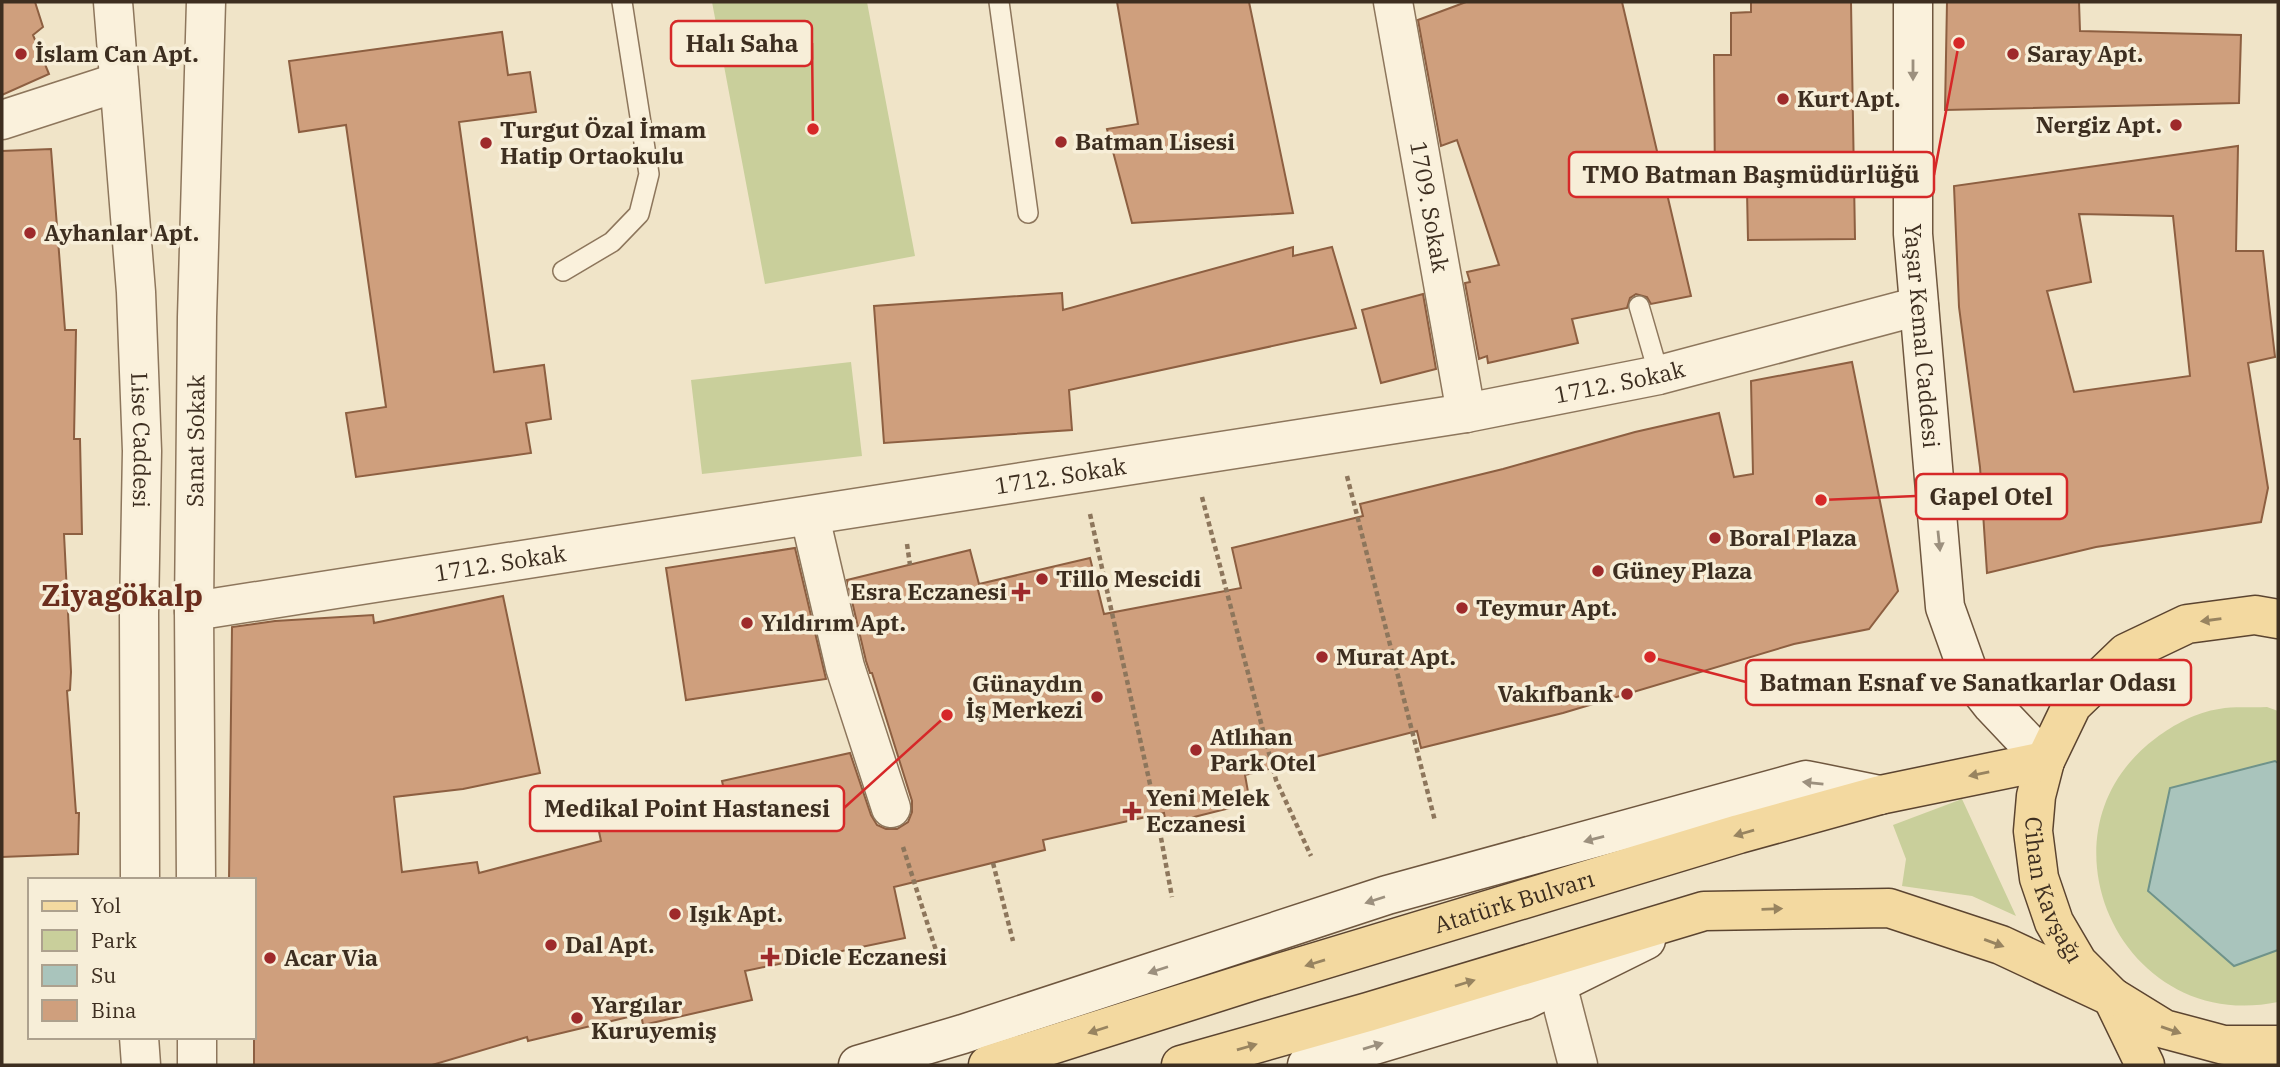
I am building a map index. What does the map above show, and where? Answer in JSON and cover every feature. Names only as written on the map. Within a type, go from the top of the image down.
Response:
[{"type":"main road","name":"Cihan Kavşağı","points":[[2278,619],[2255,615],[2187,624],[2126,653],[2072,705],[2045,761],[2036,796],[2033,831],[2039,878],[2054,922],[2078,962],[2112,997],[2164,1029],[2224,1045],[2278,1045]]},
{"type":"main road","name":"Atatürk Bulvarı","points":[[988,1065],[1726,838],[1880,795],[2045,761]]},
{"type":"main road","points":[[1181,1065],[1704,911],[1889,908],[2001,945],[2112,997],[2145,1065]]},
{"type":"street","name":"Lise Caddesi","points":[[113,2],[136,292],[142,450],[139,878]]},
{"type":"street","name":"Sanat Sokak","points":[[196,878],[194,611],[197,317],[206,2]]},
{"type":"street","name":"1709. Sokak","points":[[1393,2],[1466,414]]},
{"type":"street","name":"Yaşar Kemal Caddesi","points":[[1913,2],[1913,234],[1945,607],[1970,677],[1992,705],[2045,761]]},
{"type":"street","points":[[2,120],[118,82]]},
{"type":"street","name":"1712. Sokak","points":[[194,611],[1466,414],[1659,375],[1919,306]]},
{"type":"street","points":[[810,516],[845,667],[891,808]]},
{"type":"street","points":[[858,1065],[963,1034],[1387,895],[1806,780],[1880,795]]},
{"type":"street","points":[[1307,1065],[1525,1000],[1704,911]]},
{"type":"street","points":[[1557,984],[1577,1065]]},
{"type":"street","points":[[139,1039],[141,1065]]},
{"type":"street","points":[[197,1039],[197,1065]]},
{"type":"lane","points":[[564,271],[612,242],[639,214],[649,174],[622,2]]},
{"type":"lane","points":[[999,2],[1028,213]]},
{"type":"lane","points":[[1639,306],[1659,375]]},
{"type":"path","points":[[1336,434],[1435,821]]},
{"type":"path","points":[[1191,457],[1276,780],[1311,856]]},
{"type":"path","points":[[1081,474],[1156,811],[1172,897]]},
{"type":"path","points":[[993,863],[1013,941]]},
{"type":"path","points":[[917,891],[940,963]]},
{"type":"green space","points":[[712,2],[867,2],[915,256],[765,284]]},
{"type":"green space","points":[[851,362],[862,456],[702,474],[691,380]]},
{"type":"green space","points":[[2267,707],[2278,711],[2278,763],[2275,761],[2234,966],[2278,950],[2278,1002],[2222,1004],[2175,988],[2137,958],[2110,918],[2097,872],[2099,824],[2118,778],[2163,733],[2202,713],[2231,708]]},
{"type":"green space","points":[[1962,799],[2016,916],[1972,896],[1902,886],[1906,859],[1893,825]]},
{"type":"water","points":[[2275,761],[2278,763],[2278,950],[2234,966],[2148,891],[2170,788]]},
{"type":"building","name":"İslam Can Apt.","points":[[2,2],[35,2],[43,27],[33,35],[49,74],[2,95]]},
{"type":"building","points":[[1117,2],[1249,2],[1293,213],[1132,223],[1107,129],[1138,124]]},
{"type":"building","points":[[1466,2],[1622,2],[1691,296],[1651,304],[1647,297],[1636,294],[1630,298],[1627,308],[1572,319],[1578,343],[1488,363],[1487,356],[1479,359],[1465,283],[1470,282],[1467,272],[1499,265],[1457,140],[1441,146],[1418,20]]},
{"type":"building","name":"Kurt Apt.","points":[[1751,2],[1851,2],[1855,239],[1748,240],[1747,191],[1715,191],[1714,55],[1731,55],[1731,13],[1751,12]]},
{"type":"building","points":[[1947,2],[2079,2],[2080,31],[2241,35],[2239,103],[1945,110]]},
{"type":"building","points":[[502,32],[508,75],[530,72],[536,112],[459,122],[494,372],[544,365],[551,419],[526,423],[531,453],[356,477],[346,413],[386,407],[346,125],[299,132],[289,61]]},
{"type":"building","points":[[2238,146],[2236,251],[2263,251],[2275,357],[2248,363],[2268,488],[2261,522],[2096,547],[1987,573],[1980,467],[1959,307],[1954,186]],"holes":[[[2079,214],[2173,216],[2190,376],[2074,392],[2047,291],[2091,282]]]},
{"type":"building","points":[[51,149],[65,330],[76,330],[74,439],[80,439],[82,534],[64,534],[71,672],[70,690],[67,691],[76,813],[79,813],[78,854],[2,857],[2,151]]},
{"type":"building","points":[[1293,247],[1293,256],[1332,247],[1356,328],[1069,390],[1072,430],[884,443],[874,306],[1062,293],[1063,310]]},
{"type":"building","points":[[1423,294],[1436,369],[1381,383],[1362,310]]},
{"type":"building","points":[[1852,362],[1898,591],[1869,629],[1794,644],[1563,713],[1421,748],[1417,731],[1245,775],[1250,803],[1166,824],[1164,813],[1043,840],[1045,850],[894,887],[905,938],[745,971],[752,1000],[643,1025],[641,1014],[528,1041],[527,1037],[432,1065],[254,1065],[256,878],[229,878],[232,627],[275,621],[373,615],[374,623],[503,596],[540,773],[463,789],[394,797],[402,872],[477,862],[479,873],[601,841],[598,827],[726,798],[722,781],[850,753],[871,815],[877,825],[886,829],[897,829],[908,822],[912,801],[866,661],[847,580],[970,550],[979,584],[1090,558],[1104,614],[1241,588],[1232,548],[1363,516],[1360,504],[1503,469],[1635,432],[1719,413],[1734,477],[1753,474],[1751,381]]},
{"type":"building","name":"Yıldırım Apt.","points":[[795,548],[826,679],[686,700],[666,568]]},
{"type":"place","name":"TMO Batman Başmüdürlüğü","points":[[1959,43]]},
{"type":"place","name":"İslam Can Apt.","points":[[21,54]]},
{"type":"place","name":"Saray Apt.","points":[[2013,54]]},
{"type":"place","name":"Kurt Apt.","points":[[1783,99]]},
{"type":"place","name":"Nergiz Apt.","points":[[2176,125]]},
{"type":"place","name":"Halı Saha","points":[[813,129]]},
{"type":"place","name":"Batman Lisesi","points":[[1061,142]]},
{"type":"place","name":"Turgut Özal İmam Hatip Ortaokulu","points":[[486,143]]},
{"type":"place","name":"Ayhanlar Apt.","points":[[30,233]]},
{"type":"place","name":"Gapel Otel","points":[[1821,500]]},
{"type":"place","name":"Boral Plaza","points":[[1715,538]]},
{"type":"place","name":"Güney Plaza","points":[[1598,571]]},
{"type":"place","name":"Tillo Mescidi","points":[[1042,579]]},
{"type":"place","name":"Esra Eczanesi","points":[[1021,592]]},
{"type":"place","name":"Teymur Apt.","points":[[1462,608]]},
{"type":"place","name":"Yıldırım Apt.","points":[[747,623]]},
{"type":"place","name":"Murat Apt.","points":[[1322,657]]},
{"type":"place","name":"Batman Esnaf ve Sanatkarlar Odası","points":[[1650,657]]},
{"type":"place","name":"Vakıfbank","points":[[1627,694]]},
{"type":"place","name":"Günaydın İş Merkezi","points":[[1097,697]]},
{"type":"place","name":"Medikal Point Hastanesi","points":[[947,715]]},
{"type":"place","name":"Atlıhan Park Otel","points":[[1196,750]]},
{"type":"place","name":"Yeni Melek Eczanesi","points":[[1132,811]]},
{"type":"place","name":"Işık Apt.","points":[[675,914]]},
{"type":"place","name":"Dal Apt.","points":[[551,945]]},
{"type":"place","name":"Dicle Eczanesi","points":[[770,957]]},
{"type":"place","name":"Acar Via","points":[[270,958]]},
{"type":"place","name":"Yargılar Kuruyemiş","points":[[577,1018]]},
{"type":"district","name":"Ziyagökalp","points":[[122,596]]}]
